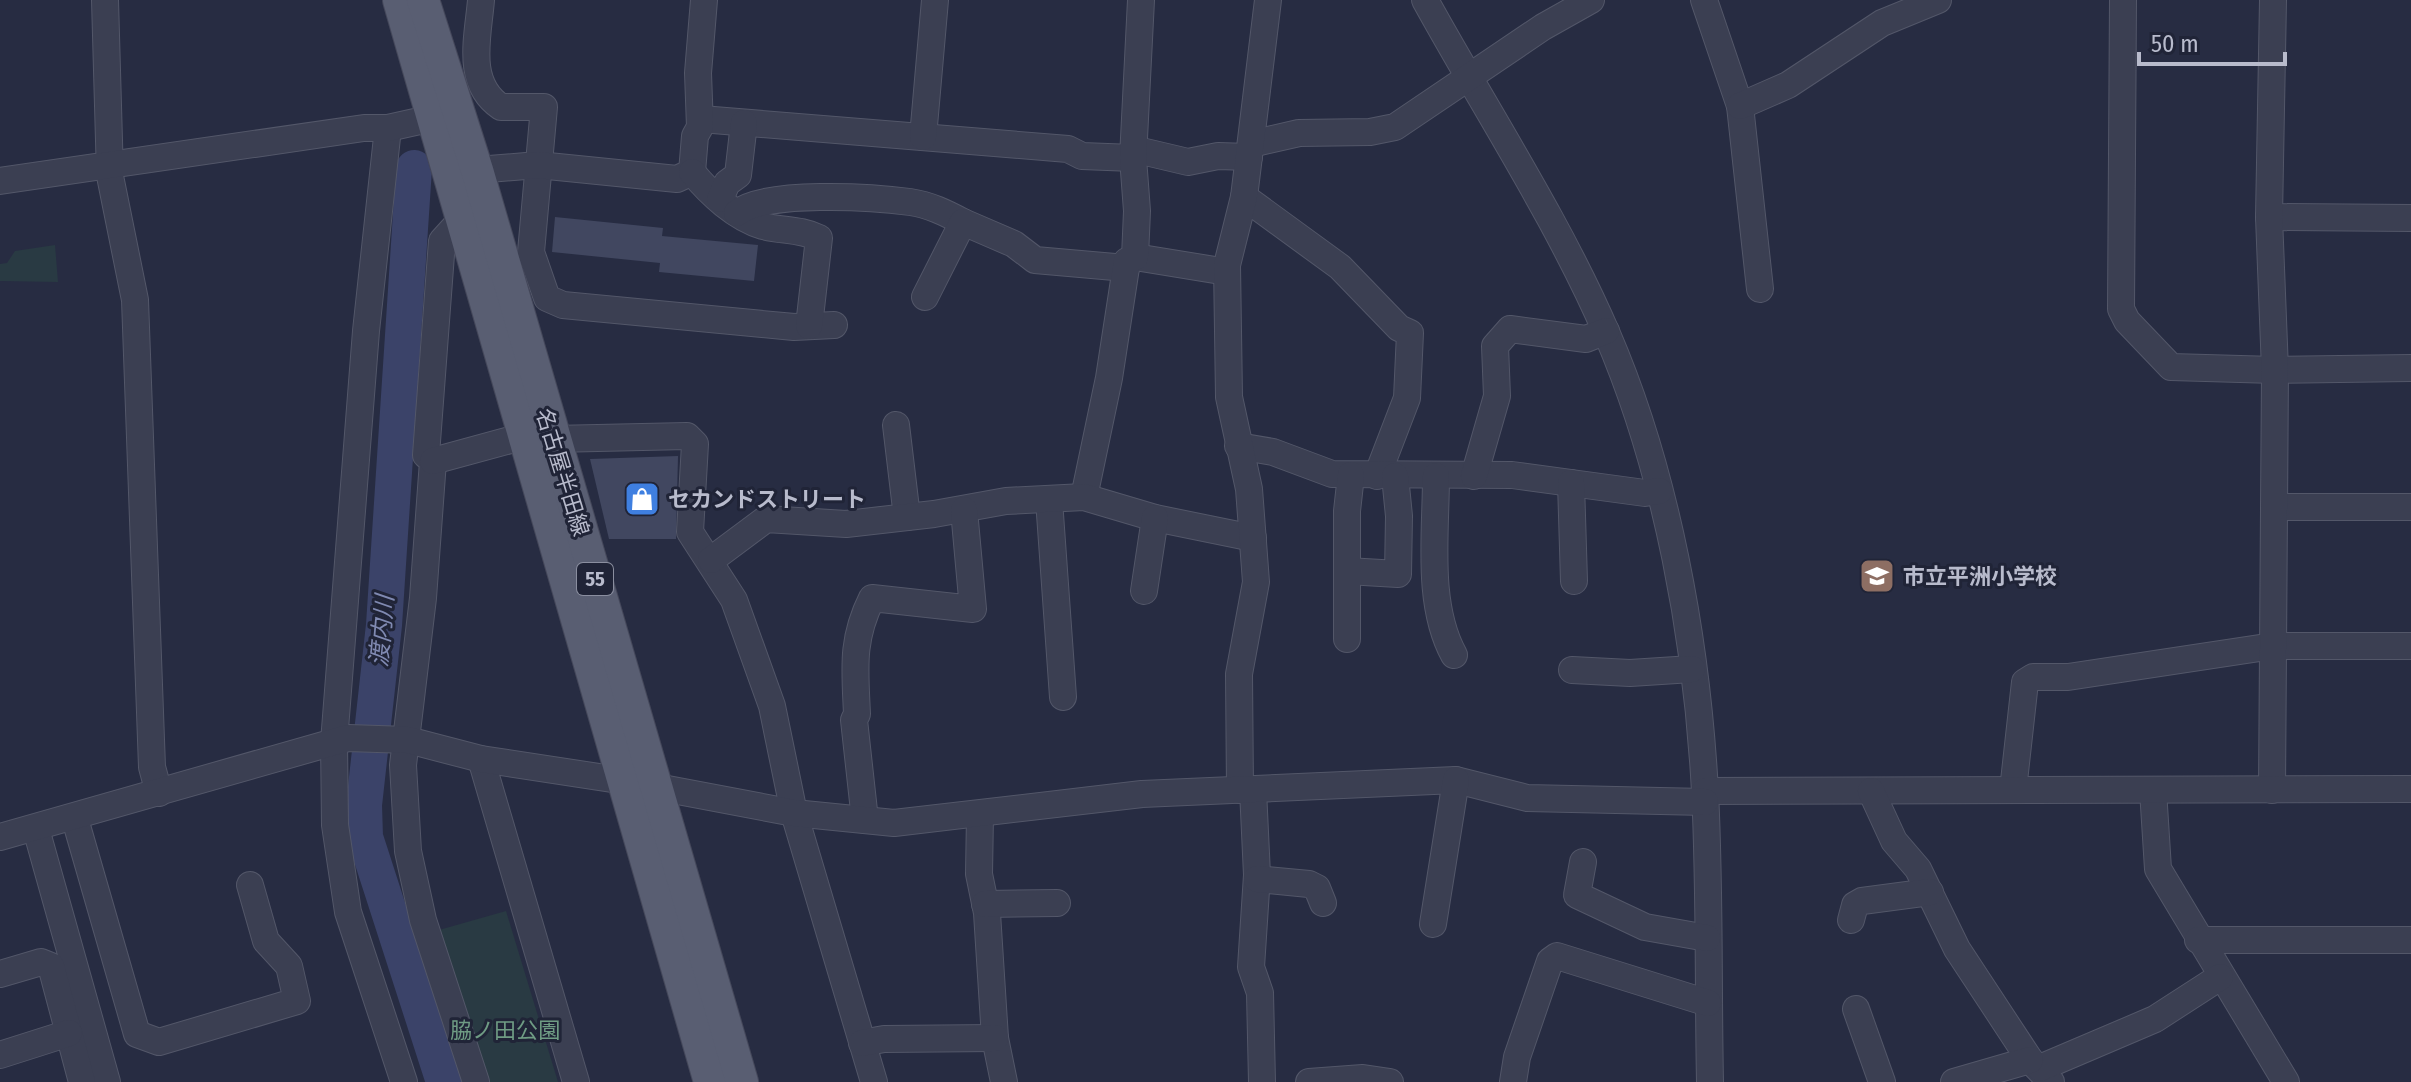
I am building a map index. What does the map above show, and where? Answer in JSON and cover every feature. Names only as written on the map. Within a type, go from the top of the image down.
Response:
[{"type":"main road","name":"名古屋半田線","points":[[399,0],[462,219],[658,788],[742,1082]]},
{"type":"main road","name":"名古屋半田線","points":[[423,0],[477,170],[539,438],[625,781],[710,1082]]},
{"type":"street","points":[[105,0],[109,166],[135,300],[152,767],[159,793]]},
{"type":"street","points":[[481,0],[476,65],[483,90],[501,107],[544,107],[531,252],[542,290],[553,302],[794,327],[821,326],[819,238],[806,231],[759,225],[728,206],[692,172]]},
{"type":"street","points":[[692,172],[695,136],[701,119],[698,73],[704,0]]},
{"type":"street","points":[[923,137],[935,0]]},
{"type":"street","points":[[1084,497],[1109,378],[1137,211],[1133,154],[1141,0]]},
{"type":"street","points":[[1262,1082],[1260,993],[1251,967],[1257,879],[1237,701],[1256,582],[1249,489],[1229,397],[1227,272],[1244,197],[1268,0]]},
{"type":"street","points":[[1425,0],[1529,183],[1606,331],[1653,462],[1692,669],[1705,796],[1710,1082]]},
{"type":"street","points":[[701,119],[1068,149],[1082,156],[1133,154],[1188,162],[1250,151],[1299,133],[1370,132],[1395,127],[1469,80],[1543,27],[1591,0]]},
{"type":"street","points":[[1704,0],[1740,106],[1760,289]]},
{"type":"street","points":[[1740,106],[1788,85],[1882,23],[1938,0]]},
{"type":"street","points":[[2123,0],[2121,309],[2127,321],[2171,367],[2275,370],[2411,368]]},
{"type":"street","points":[[2254,0],[2273,0],[2269,217],[2275,370],[2272,790]]},
{"type":"street","points":[[0,181],[364,128],[388,128],[433,118]]},
{"type":"street","points":[[728,206],[727,183],[738,175],[744,123]]},
{"type":"street","points":[[388,128],[366,331],[339,694],[341,740],[335,825],[348,912],[404,1082]]},
{"type":"street","points":[[477,170],[538,165],[677,179],[692,172]]},
{"type":"street","points":[[1244,197],[1340,267],[1399,328],[1410,333],[1407,398],[1374,475],[1347,571],[1347,639]]},
{"type":"street","points":[[728,206],[786,200],[912,202],[940,210],[1014,244],[1035,260],[1130,262],[1227,272]]},
{"type":"street","points":[[2269,217],[2411,218]]},
{"type":"street","points":[[433,461],[426,455],[442,241],[462,219]]},
{"type":"street","points":[[925,297],[963,222]]},
{"type":"street","points":[[1474,476],[1497,396],[1495,346],[1510,329],[1586,339],[1606,331]]},
{"type":"street","points":[[896,425],[907,517]]},
{"type":"street","points":[[433,461],[539,438],[687,436],[695,444],[690,532],[711,560],[734,600],[772,706],[794,813],[874,1082]]},
{"type":"street","points":[[1238,446],[1273,452],[1332,474],[1512,475],[1645,493],[1659,491]]},
{"type":"street","points":[[433,461],[403,740],[408,851],[423,920],[476,1082]]},
{"type":"street","points":[[1347,571],[1398,574],[1399,516],[1374,475]]},
{"type":"street","points":[[1436,476],[1436,587],[1444,636],[1454,655]]},
{"type":"street","points":[[1571,483],[1574,581]]},
{"type":"street","points":[[711,560],[766,519],[846,524],[964,510],[1006,501],[1084,497],[1155,518],[1253,538]]},
{"type":"street","points":[[1049,500],[1063,697]]},
{"type":"street","points":[[2274,507],[2411,507]]},
{"type":"street","points":[[865,820],[854,720],[857,714],[854,646],[860,621],[872,598],[973,609],[964,510]]},
{"type":"street","points":[[1144,591],[1155,518]]},
{"type":"street","points":[[2013,790],[2025,682],[2033,677],[2068,677],[2273,646],[2411,646]]},
{"type":"street","points":[[1572,670],[1630,673],[1692,669]]},
{"type":"street","points":[[0,837],[75,819],[341,740],[403,740],[481,759],[625,781],[794,813],[894,823],[1142,794],[1456,780],[1527,798],[1871,791],[2411,789]]},
{"type":"street","points":[[481,759],[576,1082]]},
{"type":"street","points":[[1433,924],[1456,780]]},
{"type":"street","points":[[2153,790],[2158,869],[2220,977],[2286,1082]]},
{"type":"street","points":[[1871,791],[1894,841],[1918,869],[1957,949],[2040,1070]]},
{"type":"street","points":[[980,815],[979,874],[985,904],[995,1038],[1004,1082]]},
{"type":"street","points":[[75,819],[137,1034],[159,1042],[297,1001],[289,966],[266,941],[250,885]]},
{"type":"street","points":[[36,829],[107,1082]]},
{"type":"street","points":[[1583,862],[1577,895],[1645,927],[1707,938]]},
{"type":"street","points":[[1257,879],[1309,884],[1317,888],[1323,903]]},
{"type":"street","points":[[1851,920],[1855,905],[1862,901],[1930,892]]},
{"type":"street","points":[[985,904],[1057,903]]},
{"type":"street","points":[[2198,940],[2411,940]]},
{"type":"street","points":[[1513,1082],[1517,1057],[1550,961],[1557,956],[1708,1003]]},
{"type":"street","points":[[0,974],[41,962],[51,966],[82,1082]]},
{"type":"street","points":[[1954,1082],[2040,1070],[2155,1019],[2220,977]]},
{"type":"street","points":[[1856,1009],[1882,1082]]},
{"type":"street","points":[[0,1055],[69,1033]]},
{"type":"street","points":[[862,1043],[884,1039],[995,1038]]},
{"type":"street","points":[[1309,1082],[1363,1078],[1390,1082]]},
{"type":"green space","points":[[55,245],[58,282],[0,281],[0,264],[7,263],[15,251]]},
{"type":"green space","name":"脇ノ田公園","points":[[506,911],[558,1082],[485,1082],[439,930]]},
{"type":"building","points":[[555,217],[663,228],[662,236],[758,245],[754,281],[659,272],[660,263],[552,252]]},
{"type":"building","name":"セカンドストリート","points":[[678,456],[676,539],[609,539],[590,459]]},
{"type":"waterway","name":"渡内川","points":[[414,168],[384,625],[364,805],[365,837],[444,1082]]},
{"type":"place","name":"セカンドストリート","points":[[642,499]]},
{"type":"place","name":"市立平洲小学校","points":[[1877,576]]}]
